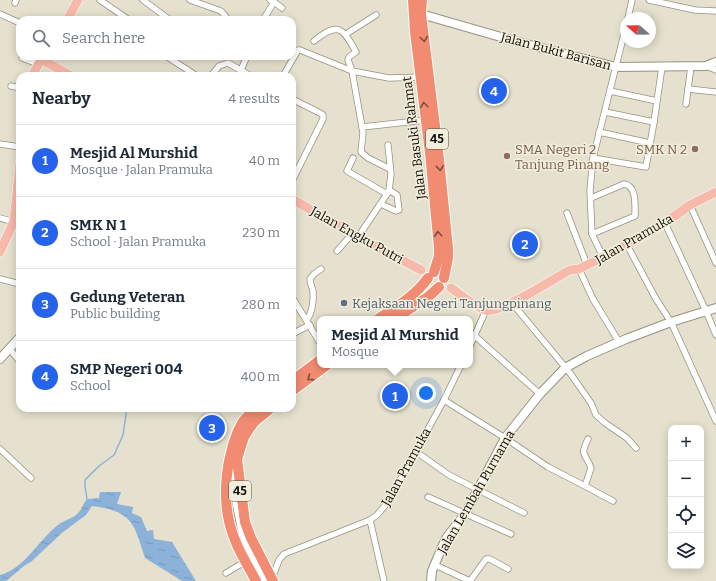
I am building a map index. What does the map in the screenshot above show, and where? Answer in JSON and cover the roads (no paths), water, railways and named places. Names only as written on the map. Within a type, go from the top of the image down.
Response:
[{"type":"highway","name":"Jalan Basuki Rahmat","points":[[413,0],[414,32],[425,77],[438,150],[448,248],[444,284]]},
{"type":"highway","name":"Jalan Basuki Rahmat","points":[[382,316],[422,287],[439,256],[426,120],[421,14],[422,0]]},
{"type":"highway","points":[[440,272],[444,284],[432,286],[428,282],[429,274],[440,272]]},
{"type":"highway","points":[[399,316],[428,297],[444,284]]},
{"type":"highway","points":[[296,384],[317,363]]},
{"type":"highway","points":[[296,385],[322,368]]},
{"type":"highway","name":"45","points":[[252,412],[245,418],[232,446],[233,460],[245,522],[270,581]]},
{"type":"highway","name":"45","points":[[256,581],[235,541],[227,513],[225,488],[233,460],[244,437],[255,421],[266,412]]},
{"type":"main road","points":[[69,16],[78,0]]},
{"type":"main road","points":[[34,72],[41,60],[64,72]]},
{"type":"main road","name":"Jalan Pramuka","points":[[486,310],[496,309],[512,303],[570,270],[583,267],[627,246],[665,223],[690,205],[716,192]]},
{"type":"main road","name":"Jalan Engku Putri","points":[[296,201],[355,235],[429,274]]},
{"type":"main road","points":[[0,252],[14,222],[16,206]]},
{"type":"main road","points":[[444,284],[486,310]]},
{"type":"street","points":[[100,0],[123,16]]},
{"type":"street","points":[[143,0],[165,16]]},
{"type":"street","points":[[190,0],[221,11],[225,16]]},
{"type":"street","points":[[629,12],[632,0]]},
{"type":"street","points":[[649,0],[695,10],[716,11]]},
{"type":"street","points":[[265,16],[272,1],[282,8]]},
{"type":"street","points":[[0,14],[16,21]]},
{"type":"street","name":"Jalan Bukit Barisan","points":[[421,14],[518,42],[616,67],[706,66],[716,62]]},
{"type":"street","points":[[346,34],[376,15]]},
{"type":"street","points":[[314,41],[325,32],[332,30],[341,31],[346,34],[356,52],[348,58],[352,71],[363,133],[361,152],[368,158],[390,169]]},
{"type":"street","points":[[603,257],[592,234],[591,198],[593,158],[621,48]]},
{"type":"street","points":[[296,53],[300,50],[352,71],[395,79],[425,77]]},
{"type":"street","points":[[172,60],[191,72]]},
{"type":"street","points":[[241,70],[245,60]]},
{"type":"street","points":[[285,72],[292,60]]},
{"type":"street","points":[[214,72],[219,66],[225,63],[228,63],[244,72]]},
{"type":"street","points":[[686,104],[691,66]]},
{"type":"street","points":[[706,66],[716,70]]},
{"type":"street","points":[[593,158],[646,168],[662,67]]},
{"type":"street","points":[[11,86],[16,87]]},
{"type":"street","points":[[688,89],[716,92]]},
{"type":"street","points":[[610,91],[657,101]]},
{"type":"street","points":[[296,101],[323,115],[323,119],[296,173]]},
{"type":"street","points":[[605,112],[654,122]]},
{"type":"street","points":[[362,127],[426,120]]},
{"type":"street","points":[[599,132],[650,143]]},
{"type":"street","points":[[0,144],[16,146]]},
{"type":"street","points":[[337,251],[355,235],[381,204],[388,192],[391,181],[388,145]]},
{"type":"street","points":[[353,158],[347,171],[397,195],[399,210],[396,211],[381,204]]},
{"type":"street","points":[[591,198],[624,184],[632,188],[635,198],[635,216],[592,234]]},
{"type":"street","points":[[690,205],[716,263]]},
{"type":"street","points":[[567,213],[593,299],[619,342]]},
{"type":"street","points":[[0,218],[14,222]]},
{"type":"street","points":[[665,223],[716,335]]},
{"type":"street","points":[[627,246],[656,299],[671,322],[716,421]]},
{"type":"street","points":[[307,319],[311,314],[313,299],[310,279],[321,269]]},
{"type":"street","points":[[0,278],[16,283]]},
{"type":"street","points":[[296,303],[317,337]]},
{"type":"street","points":[[512,303],[565,368],[570,372],[591,403],[596,415],[627,438],[636,448]]},
{"type":"street","name":"Jalan Lembah Purnama","points":[[431,581],[432,571],[447,537],[465,514],[506,438],[540,394],[565,368],[587,356],[619,342],[671,322],[716,308]]},
{"type":"street","points":[[473,340],[486,310]]},
{"type":"street","points":[[296,332],[310,325]]},
{"type":"street","points":[[475,336],[540,394]]},
{"type":"street","points":[[0,359],[16,341]]},
{"type":"street","points":[[9,348],[16,357]]},
{"type":"street","name":"Jalan Pramuka","points":[[270,581],[279,560],[284,554],[370,520],[377,515],[388,502],[444,400],[460,368]]},
{"type":"street","points":[[444,400],[506,438],[548,467],[613,501]]},
{"type":"street","points":[[585,486],[591,468],[583,454],[583,448],[588,439]]},
{"type":"street","points":[[0,449],[30,478]]},
{"type":"street","points":[[415,451],[449,475],[524,513]]},
{"type":"street","points":[[233,460],[233,507],[237,526],[240,536],[261,581]]},
{"type":"street","points":[[428,497],[511,534]]},
{"type":"street","points":[[370,520],[384,581]]},
{"type":"street","points":[[435,565],[470,581],[486,559],[490,559],[508,569]]},
{"type":"street","points":[[226,573],[246,561]]},
{"type":"water","points":[[100,492],[121,492],[117,504],[133,507],[132,513],[141,517],[147,531],[153,530],[154,539],[172,542],[196,581],[182,581],[145,558],[138,536],[130,521],[116,511],[92,506],[86,515],[63,532],[32,561],[6,581],[0,581],[0,575],[9,571],[25,560],[51,531],[60,523],[73,517],[79,512],[87,499],[99,498]]},
{"type":"waterway","points":[[87,499],[85,480],[99,466],[114,455],[123,435],[126,412]]},
{"type":"place","name":"SMP Negeri 004","points":[[494,91]]},
{"type":"place","name":"SMK N 2","points":[[695,149]]},
{"type":"place","name":"SMA Negeri 2 Tanjung Pinang","points":[[507,156]]},
{"type":"place","name":"SMK N 1","points":[[525,244]]},
{"type":"place","name":"Kejaksaan Negeri Tanjungpinang","points":[[344,303]]},
{"type":"place","name":"Mesjid Al Murshid","points":[[395,396]]},
{"type":"place","name":"Gedung Veteran","points":[[212,428]]}]
